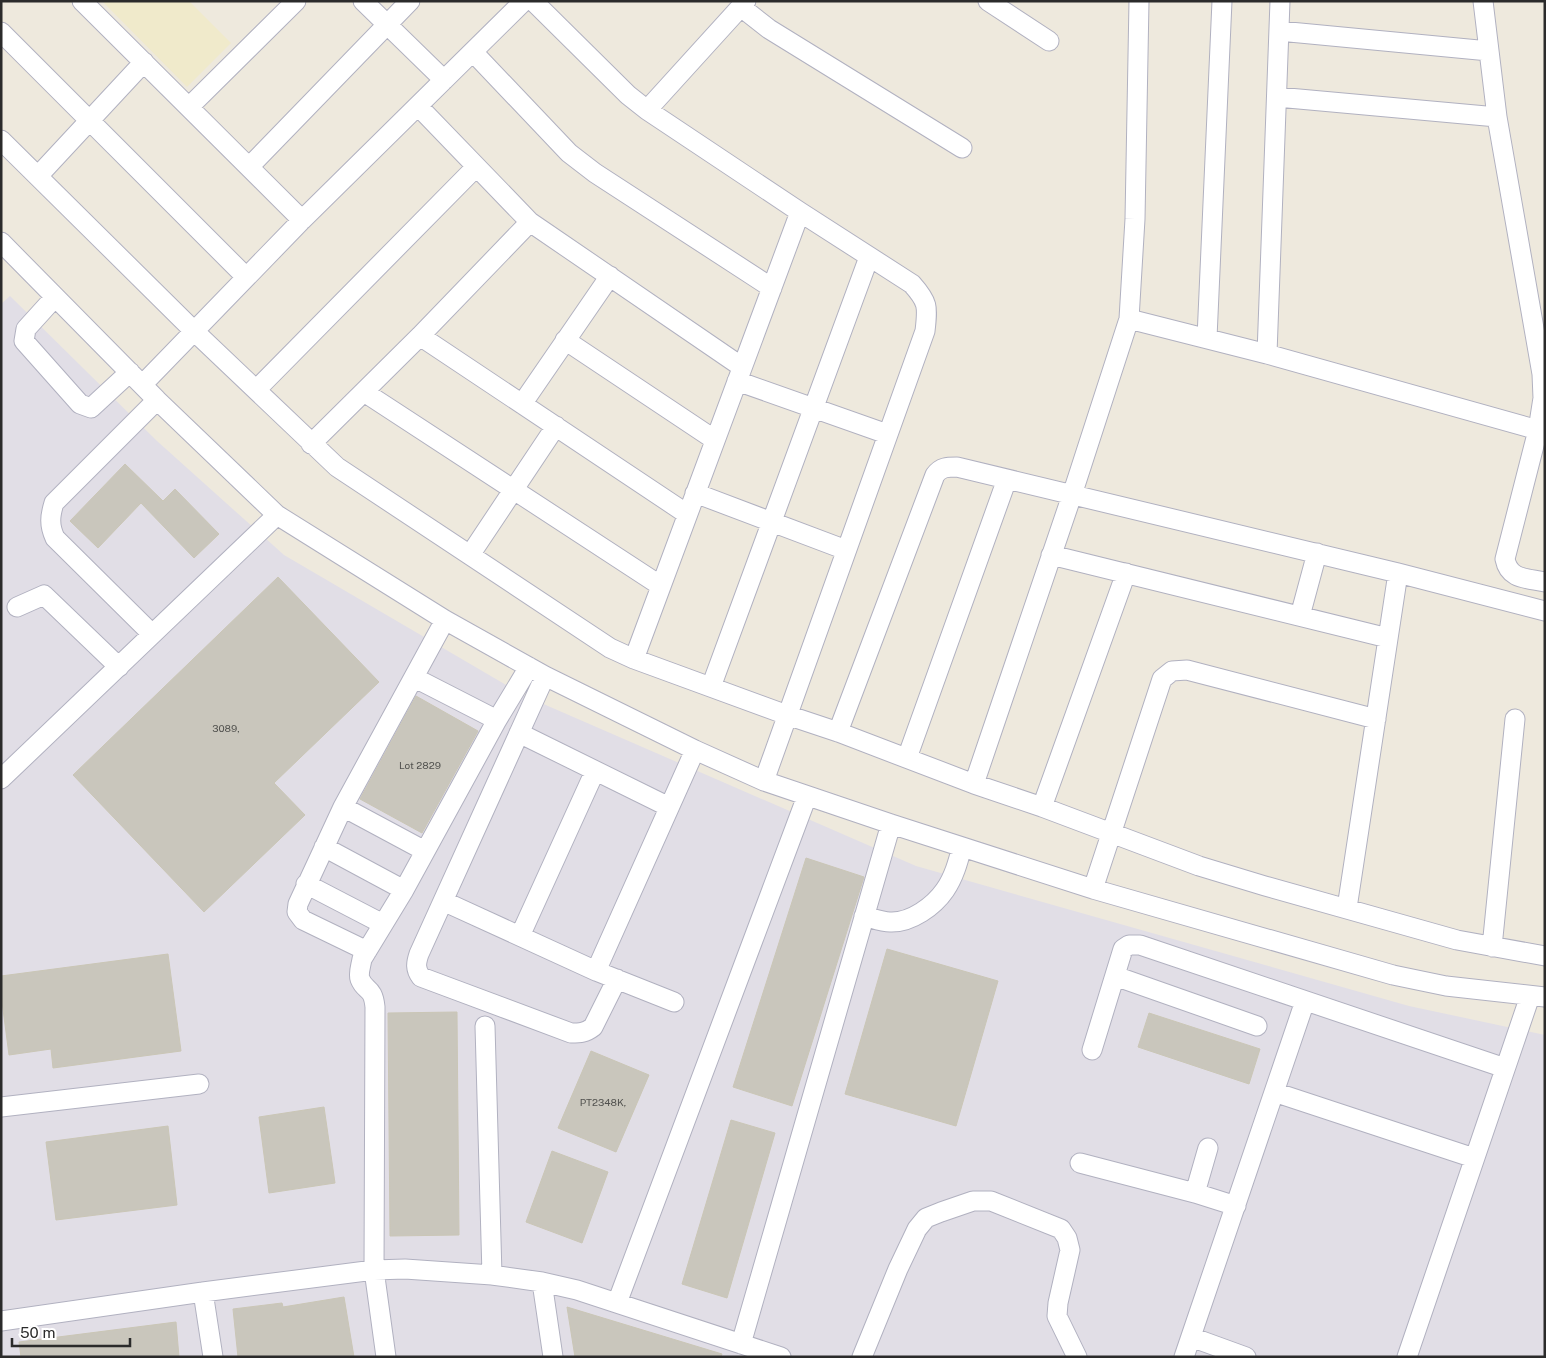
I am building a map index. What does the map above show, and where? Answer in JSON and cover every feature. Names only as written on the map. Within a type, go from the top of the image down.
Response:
[{"type":"street","points":[[82,1],[302,220]]},
{"type":"street","points":[[189,107],[296,1]]},
{"type":"street","points":[[363,1],[444,80]]},
{"type":"street","points":[[249,167],[410,1]]},
{"type":"street","points":[[55,296],[26,329],[24,341],[80,404],[91,408],[136,379],[194,330],[302,220],[524,1]]},
{"type":"street","points":[[533,1],[628,95],[647,110],[912,284],[924,298],[927,311],[925,330],[764,781]]},
{"type":"street","points":[[988,1],[1049,41]]},
{"type":"street","points":[[974,784],[1072,495],[1129,319],[1135,219],[1139,1]]},
{"type":"street","points":[[1208,338],[1222,1]]},
{"type":"street","points":[[1267,354],[1280,1]]},
{"type":"street","points":[[1483,1],[1497,117],[1542,374],[1543,398],[1538,430],[1505,559],[1507,570],[1514,575],[1545,582]]},
{"type":"street","points":[[647,110],[743,4],[770,29],[962,148]]},
{"type":"street","points":[[1279,31],[1488,51]]},
{"type":"street","points":[[1,32],[246,277]]},
{"type":"street","points":[[473,52],[570,153],[595,173],[772,288]]},
{"type":"street","points":[[38,176],[144,62]]},
{"type":"street","points":[[1277,97],[1497,117]]},
{"type":"street","points":[[418,106],[530,222],[610,276],[740,374],[814,408],[887,434]]},
{"type":"street","points":[[1,140],[311,444],[337,467],[610,648],[711,688],[838,732],[974,784],[1042,806],[1208,868],[1457,940],[1545,956]]},
{"type":"street","points":[[256,390],[476,167]]},
{"type":"street","points":[[634,659],[800,212]]},
{"type":"street","points":[[311,444],[420,336],[530,222]]},
{"type":"street","points":[[1,242],[156,400],[277,515],[445,620],[537,672],[695,750],[764,781],[1092,889],[1393,975],[1446,986],[1537,996],[1505,1068],[1407,1357]]},
{"type":"street","points":[[711,688],[870,257]]},
{"type":"street","points":[[522,404],[610,276]]},
{"type":"street","points":[[1129,319],[1267,354],[1538,430]]},
{"type":"street","points":[[420,336],[687,514]]},
{"type":"street","points":[[566,340],[715,440]]},
{"type":"street","points":[[364,392],[661,586]]},
{"type":"street","points":[[152,634],[55,538],[51,529],[50,516],[54,503],[156,400]]},
{"type":"street","points":[[470,555],[556,426]]},
{"type":"street","points":[[838,732],[934,475],[946,467],[957,467],[1317,553],[1545,611]]},
{"type":"street","points":[[907,758],[1007,479]]},
{"type":"street","points":[[695,493],[846,550]]},
{"type":"street","points":[[1,779],[277,515]]},
{"type":"street","points":[[1300,616],[1317,553]]},
{"type":"street","points":[[1051,555],[1388,638]]},
{"type":"street","points":[[1042,806],[1126,573]]},
{"type":"street","points":[[1347,908],[1398,573]]},
{"type":"street","points":[[17,607],[44,595],[119,667]]},
{"type":"street","points":[[366,951],[303,920],[297,912],[298,904],[343,808],[445,620]]},
{"type":"street","points":[[1092,889],[1162,679],[1172,671],[1187,670],[1376,718]]},
{"type":"street","points":[[386,1357],[374,1270],[375,1007],[373,994],[360,979],[359,971],[366,951],[404,890],[497,720],[537,672]]},
{"type":"street","points":[[537,672],[519,733],[416,963],[416,971],[421,977],[580,1034],[593,1026],[617,979]]},
{"type":"street","points":[[415,678],[497,720]]},
{"type":"street","points":[[1492,947],[1515,719]]},
{"type":"street","points":[[519,733],[669,807]]},
{"type":"street","points":[[596,971],[695,750]]},
{"type":"street","points":[[520,936],[596,771]]},
{"type":"street","points":[[605,1300],[807,796]]},
{"type":"street","points":[[343,808],[425,851]]},
{"type":"street","points":[[741,1344],[891,824]]},
{"type":"street","points":[[324,847],[404,890]]},
{"type":"street","points":[[864,916],[890,922],[906,920],[919,913],[934,902],[945,890],[956,870],[962,847]]},
{"type":"street","points":[[306,884],[383,924]]},
{"type":"street","points":[[443,901],[596,971],[674,1002]]},
{"type":"street","points":[[1092,1050],[1124,949],[1130,945],[1140,944],[1505,1068]]},
{"type":"street","points":[[1115,976],[1257,1026]]},
{"type":"street","points":[[1184,1357],[1305,1001]]},
{"type":"street","points":[[485,1026],[492,1274]]},
{"type":"street","points":[[1,1107],[199,1084]]},
{"type":"street","points":[[1274,1092],[1474,1158]]},
{"type":"street","points":[[1195,1193],[1208,1148]]},
{"type":"street","points":[[1080,1163],[1195,1193],[1236,1206]]},
{"type":"street","points":[[862,1357],[898,1269],[917,1229],[926,1218],[973,1201],[991,1201],[1061,1229],[1067,1238],[1070,1250],[1058,1303],[1058,1316],[1077,1357]]},
{"type":"street","points":[[1,1321],[374,1270],[492,1274],[577,1290],[781,1357]]},
{"type":"street","points":[[542,1282],[553,1357]]},
{"type":"street","points":[[203,1292],[213,1357]]},
{"type":"street","points":[[1191,1337],[1246,1357]]},
{"type":"shaded area","points":[[102,1],[189,1],[231,43],[187,87]]},
{"type":"shaded area","points":[[10,296],[157,441],[284,555],[525,696],[916,866],[1409,1006],[1545,1035],[1545,1357],[1,1357],[1,304]]},
{"type":"building","points":[[125,464],[163,501],[175,489],[219,534],[194,558],[141,503],[98,548],[70,521]]},
{"type":"building","points":[[278,577],[379,682],[274,783],[305,815],[204,912],[73,775]]},
{"type":"building","points":[[416,696],[478,731],[422,833],[360,799]]},
{"type":"building","points":[[806,858],[864,877],[792,1106],[733,1087]]},
{"type":"building","points":[[887,949],[998,981],[956,1126],[845,1094]]},
{"type":"building","points":[[168,954],[181,1051],[53,1068],[51,1049],[9,1055],[1,994],[1,976]]},
{"type":"building","points":[[457,1012],[459,1235],[390,1236],[388,1013]]},
{"type":"building","points":[[1149,1013],[1260,1049],[1249,1084],[1138,1047]]},
{"type":"building","points":[[591,1051],[649,1075],[616,1152],[558,1128]]},
{"type":"building","points":[[324,1107],[335,1183],[269,1193],[259,1117]]},
{"type":"building","points":[[731,1120],[775,1133],[727,1298],[682,1284]]},
{"type":"building","points":[[168,1126],[177,1205],[56,1220],[46,1142]]},
{"type":"building","points":[[552,1151],[608,1172],[582,1243],[526,1222]]},
{"type":"building","points":[[344,1297],[354,1357],[238,1357],[233,1309],[282,1303],[283,1307]]},
{"type":"building","points":[[567,1307],[722,1354],[721,1357],[575,1357]]},
{"type":"building","points":[[176,1322],[179,1357],[21,1357],[19,1342]]}]
